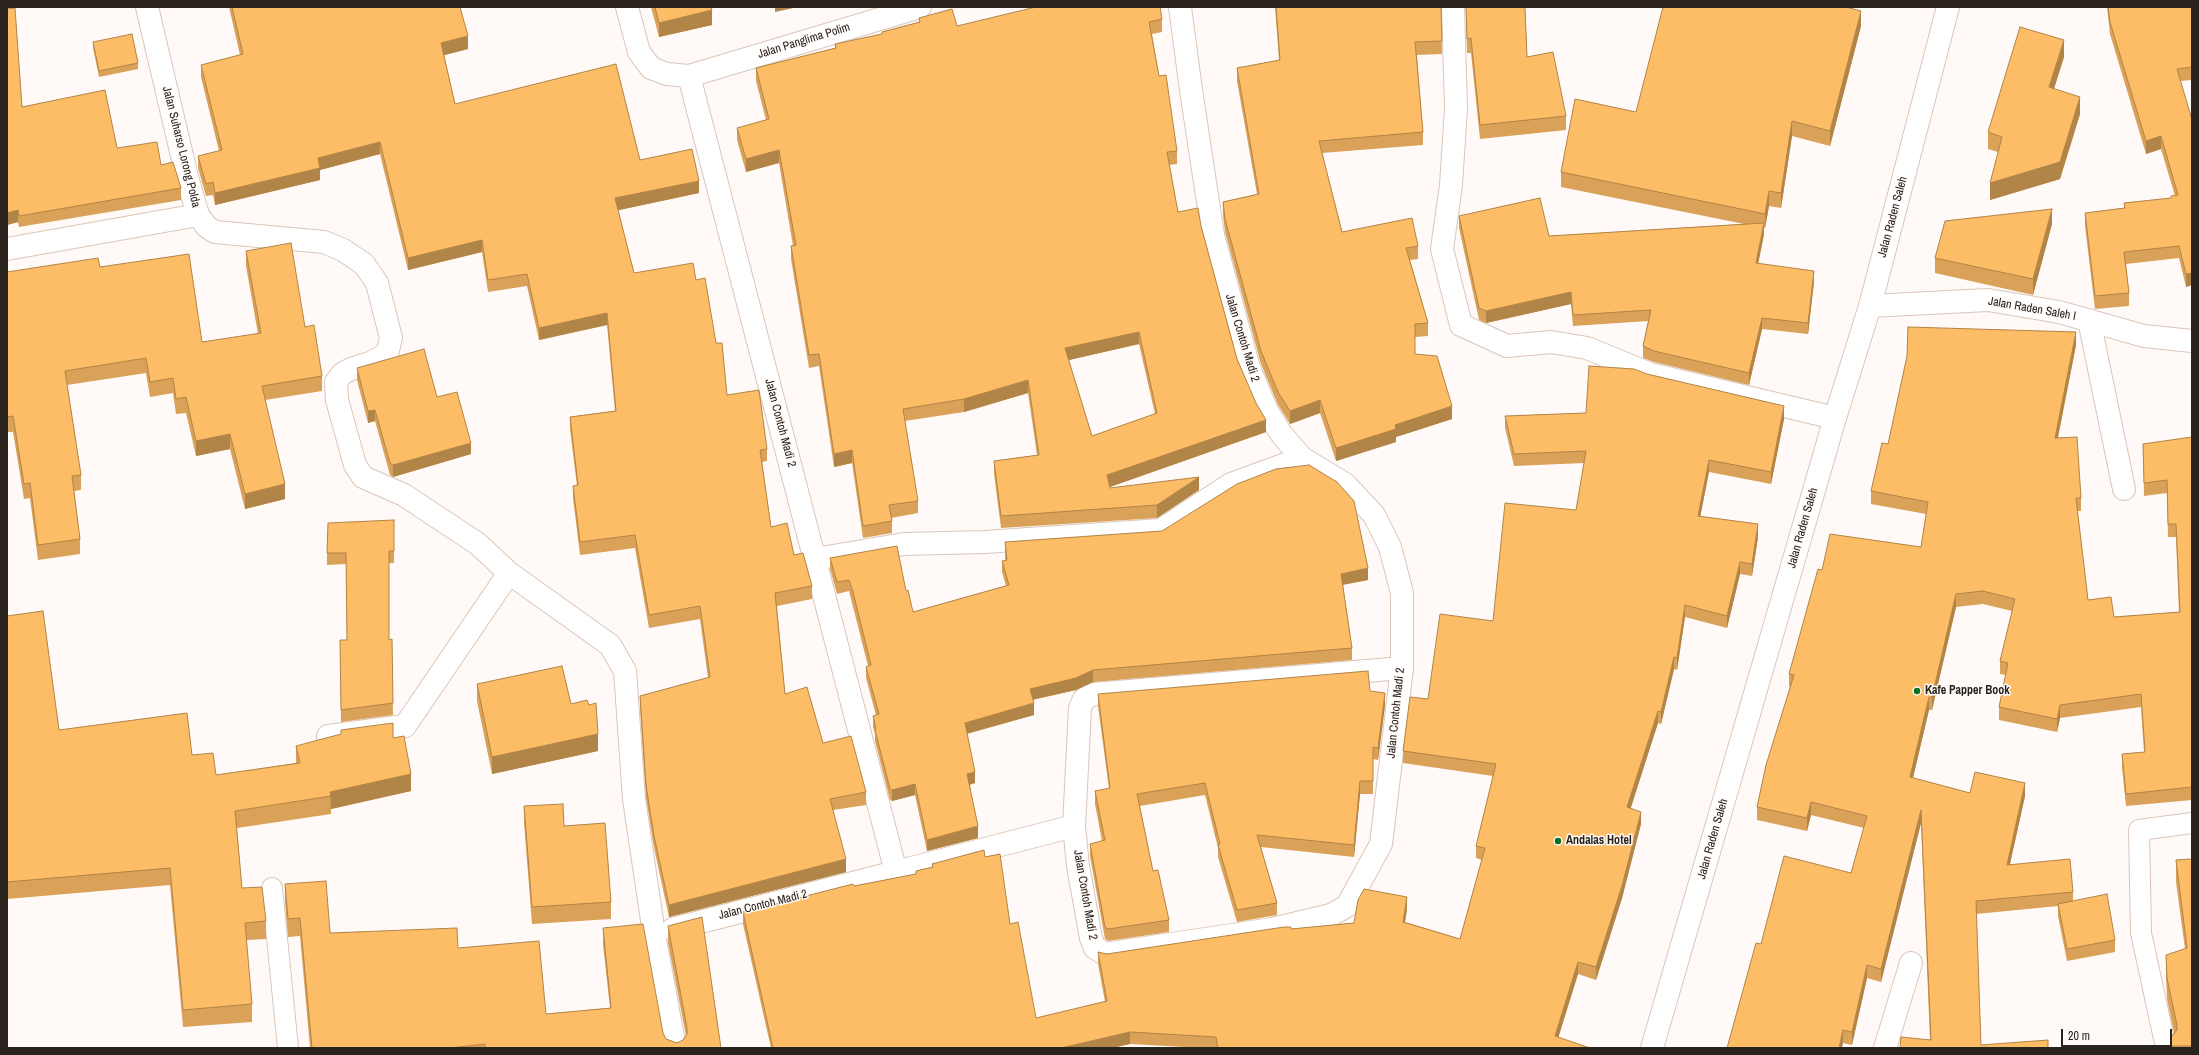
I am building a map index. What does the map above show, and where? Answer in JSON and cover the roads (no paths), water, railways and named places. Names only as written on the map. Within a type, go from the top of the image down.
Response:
[{"type":"street","name":"Jalan Suharso Lorong Polda","points":[[7,249],[198,215],[187,177],[147,7]]},
{"type":"street","points":[[627,7],[639,52],[651,68],[667,74],[689,76]]},
{"type":"street","name":"Jalan Panglima Polim","points":[[689,76],[920,7]]},
{"type":"street","name":"Jalan Contoh Madi 2","points":[[654,934],[1074,826],[1091,938],[1096,948],[1106,954],[1272,929],[1331,915],[1347,906],[1381,844],[1402,668],[1402,593],[1390,546],[1374,515],[1345,484],[1302,458],[1282,435],[1267,411],[1249,368],[1213,235],[1190,90],[1180,7]]},
{"type":"street","points":[[1453,7],[1456,108],[1451,185],[1442,249],[1461,325],[1507,346],[1551,342],[1587,348],[1650,374],[1835,418]]},
{"type":"street","name":"Jalan Raden Saleh","points":[[1652,1048],[1835,418],[1870,306],[1943,8]]},
{"type":"street","name":"Jalan Contoh Madi 2","points":[[689,76],[896,872]]},
{"type":"street","points":[[198,215],[207,227],[215,232],[324,242],[343,250],[364,264],[377,283],[391,338],[387,354],[370,363],[351,368],[342,374],[336,382],[337,400],[355,465],[363,477],[404,495],[478,544],[509,573],[610,645],[625,671],[634,799],[654,934],[675,1048]]},
{"type":"street","name":"Jalan Raden Saleh I","points":[[1870,306],[1988,300],[2059,312],[2144,336],[2192,341]]},
{"type":"street","points":[[2089,320],[2124,489]]},
{"type":"street","points":[[815,559],[904,544],[985,542],[1161,530],[1231,484],[1302,458]]},
{"type":"street","points":[[328,736],[405,726],[509,573]]},
{"type":"street","points":[[1074,826],[1080,708],[1084,699],[1094,694],[1402,668]]},
{"type":"street","points":[[1885,1048],[1911,963]]},
{"type":"lane","points":[[2166,1048],[2141,934],[2139,830],[2192,823]]},
{"type":"lane","points":[[272,888],[288,1048]]},
{"type":"place","name":"Kafe Papper Book","points":[[1917,691]]},
{"type":"place","name":"Andalas Hotel","points":[[1558,841]]}]
